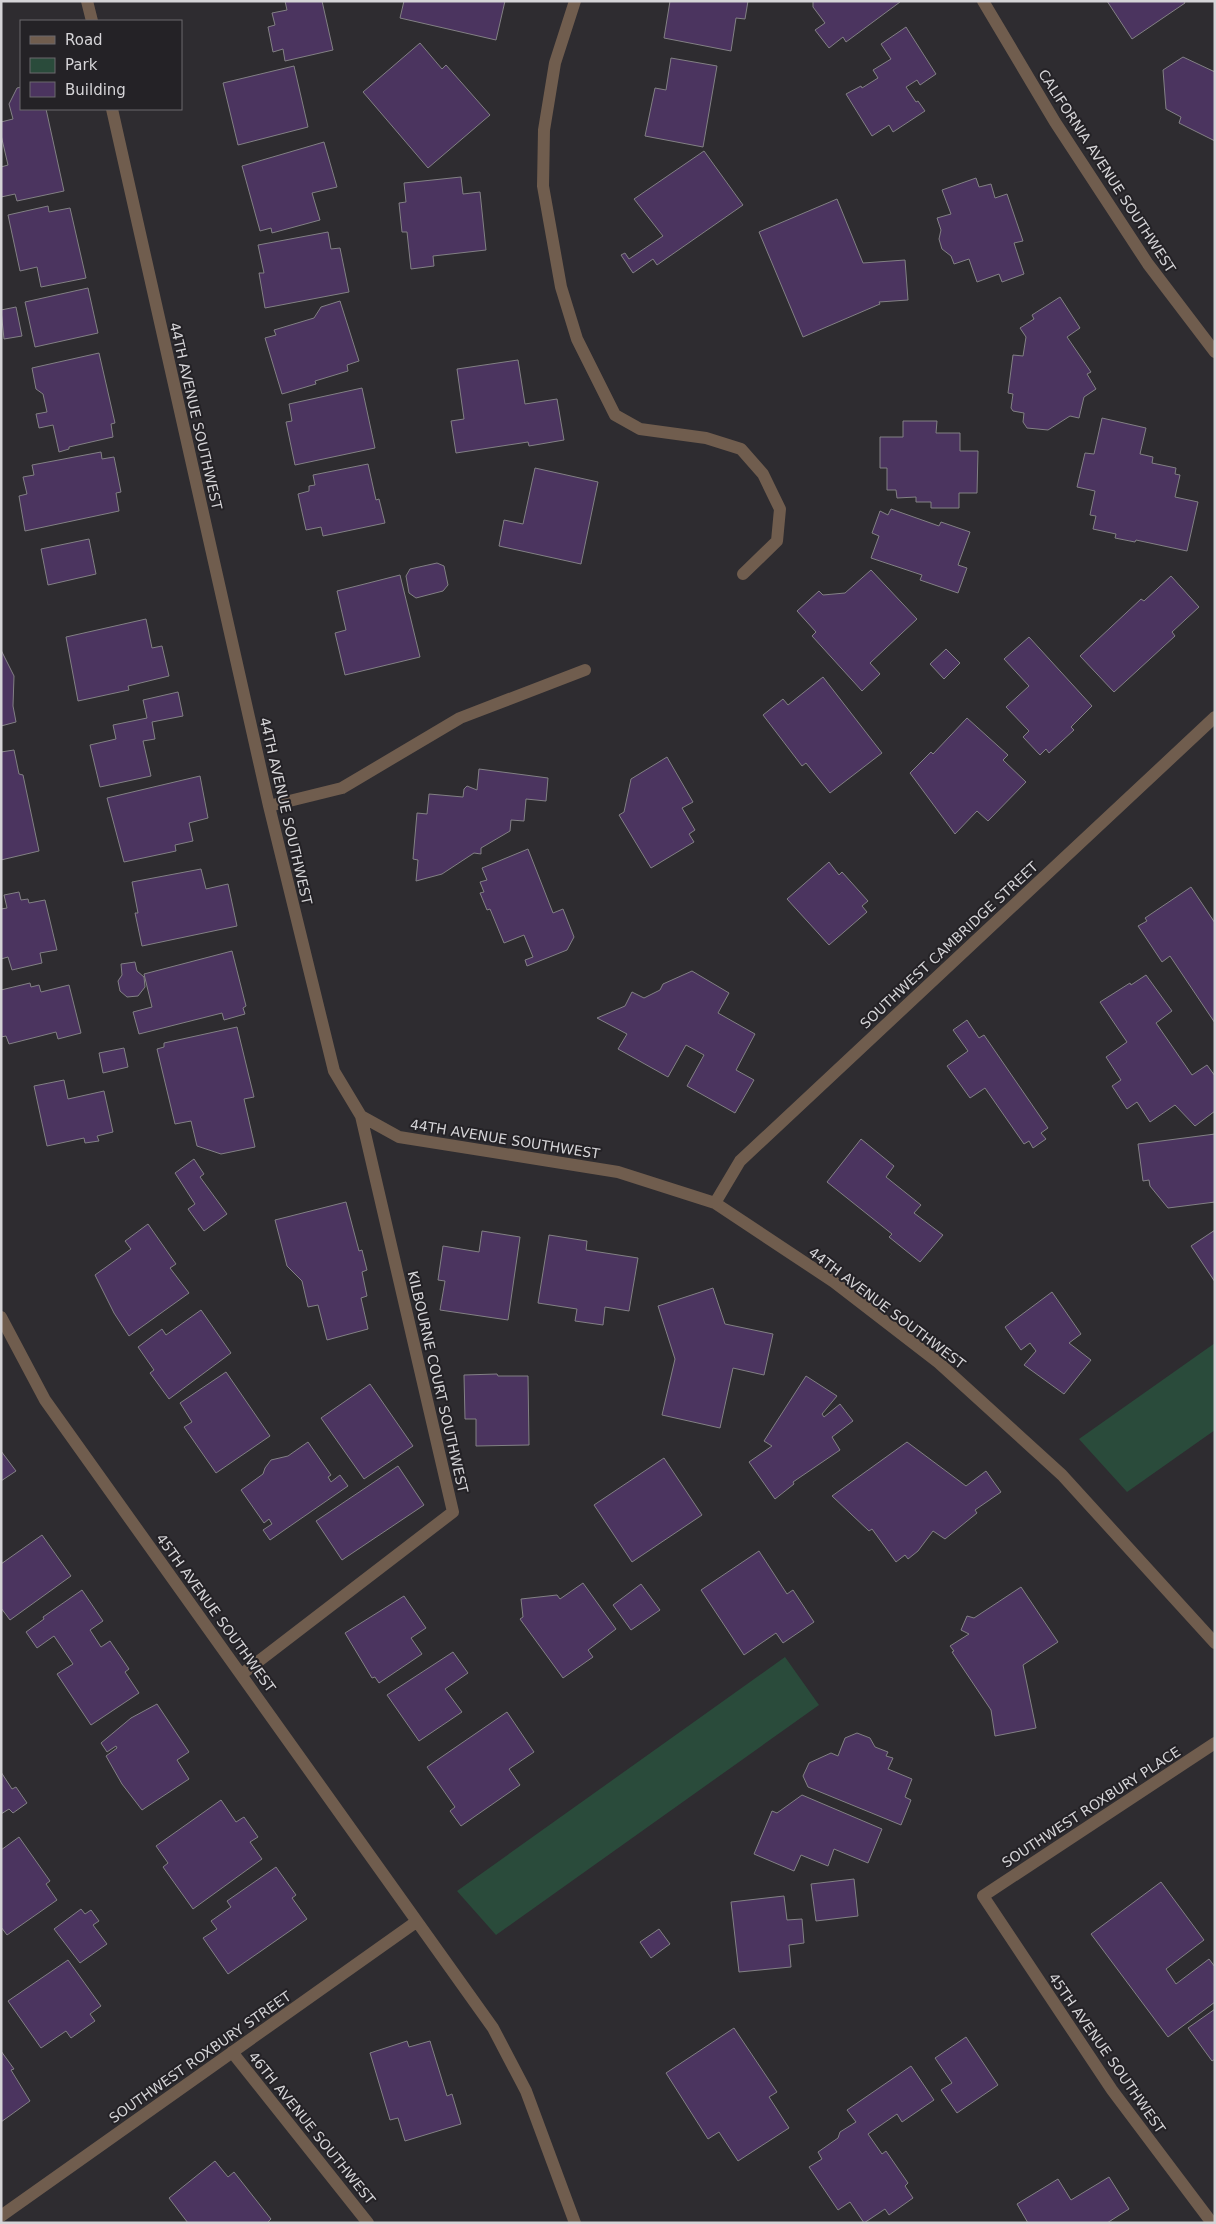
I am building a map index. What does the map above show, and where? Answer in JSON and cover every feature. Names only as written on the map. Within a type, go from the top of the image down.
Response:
[{"type":"street","points":[[88,1],[92,20]]},
{"type":"street","points":[[575,1],[556,63],[544,130],[543,186],[561,287],[577,339],[615,416],[640,429],[706,438],[741,449],[763,474],[780,509],[777,541],[743,574]]},
{"type":"street","name":"CALIFORNIA AVENUE SOUTHWEST","points":[[982,1],[1056,122],[1148,264],[1215,352]]},
{"type":"street","name":"44TH AVENUE SOUTHWEST","points":[[112,110],[269,806],[334,1071],[361,1116],[399,1137],[618,1172],[716,1203],[834,1282],[940,1364],[1062,1475],[1215,1643]]},
{"type":"street","points":[[269,806],[342,788],[460,718],[585,670]]},
{"type":"street","name":"SOUTHWEST CAMBRIDGE STREET","points":[[716,1203],[740,1161],[1215,717]]},
{"type":"street","name":"KILBOURNE COURT SOUTHWEST","points":[[242,1674],[453,1512],[361,1116]]},
{"type":"street","name":"45TH AVENUE SOUTHWEST","points":[[1,1317],[45,1400],[493,2028],[526,2091],[575,2223]]},
{"type":"street","name":"SOUTHWEST ROXBURY PLACE","points":[[983,1896],[1215,1743]]},
{"type":"street","name":"45TH AVENUE SOUTHWEST","points":[[983,1896],[1112,2090],[1212,2223]]},
{"type":"street","name":"SOUTHWEST ROXBURY STREET","points":[[1,2216],[416,1922]]},
{"type":"street","name":"46TH AVENUE SOUTHWEST","points":[[232,2052],[368,2223]]},
{"type":"green space","points":[[1215,1343],[1215,1430],[1127,1492],[1079,1439]]},
{"type":"green space","points":[[785,1657],[819,1705],[496,1935],[457,1891]]},
{"type":"building","points":[[285,1],[322,1],[333,50],[285,61],[283,49],[273,52],[268,27],[275,25],[272,13],[287,10]]},
{"type":"building","points":[[404,1],[505,1],[496,40],[400,18]]},
{"type":"building","points":[[670,1],[748,1],[745,19],[736,18],[731,51],[664,38]]},
{"type":"building","points":[[813,1],[900,2],[846,42],[843,37],[829,48],[815,30],[825,23],[813,7]]},
{"type":"building","points":[[1107,1],[1184,1],[1185,3],[1132,39]]},
{"type":"building","points":[[906,27],[936,74],[920,85],[917,80],[906,87],[925,111],[893,132],[889,125],[872,136],[846,94],[861,86],[862,88],[878,78],[873,70],[891,59],[881,44]]},
{"type":"building","points":[[420,43],[442,69],[446,65],[490,115],[428,168],[363,92]]},
{"type":"building","points":[[1183,57],[1215,72],[1215,141],[1179,123],[1181,117],[1166,109],[1163,70]]},
{"type":"building","points":[[671,58],[717,66],[703,147],[645,136],[655,88],[666,90]]},
{"type":"building","points":[[294,66],[308,127],[238,145],[223,83]]},
{"type":"building","points":[[20,87],[20,110],[46,110],[64,191],[17,201],[15,194],[1,197],[1,167],[8,165],[1,135],[1,122],[13,119],[9,104],[17,88]]},
{"type":"building","points":[[324,142],[337,187],[312,193],[320,220],[272,233],[271,228],[260,231],[242,166]]},
{"type":"building","points":[[704,151],[743,205],[657,265],[653,259],[633,273],[621,255],[625,253],[629,259],[663,236],[634,199]]},
{"type":"building","points":[[461,177],[463,194],[480,192],[486,250],[433,256],[434,266],[411,269],[407,232],[402,232],[399,203],[406,202],[404,183]]},
{"type":"building","points":[[976,178],[979,187],[991,184],[995,198],[1007,194],[1023,241],[1014,243],[1024,274],[1002,282],[999,274],[977,282],[969,259],[954,264],[951,256],[942,249],[939,239],[941,230],[937,218],[951,214],[942,190]]},
{"type":"building","points":[[837,199],[863,263],[905,260],[908,300],[879,302],[880,304],[803,337],[759,232]]},
{"type":"building","points":[[48,206],[49,212],[70,208],[86,278],[41,287],[37,267],[20,271],[8,215]]},
{"type":"building","points":[[328,232],[331,249],[340,248],[349,292],[265,308],[259,273],[264,273],[258,245]]},
{"type":"building","points":[[88,288],[98,333],[35,347],[25,302]]},
{"type":"building","points":[[1060,297],[1080,328],[1067,337],[1091,372],[1087,374],[1096,389],[1084,397],[1079,418],[1070,416],[1048,430],[1027,428],[1023,422],[1024,413],[1013,411],[1011,408],[1013,394],[1008,393],[1013,355],[1023,356],[1026,337],[1020,328],[1034,319],[1032,315]]},
{"type":"building","points":[[340,301],[359,361],[347,365],[348,371],[315,381],[316,384],[282,394],[265,338],[276,335],[274,330],[314,318],[321,307]]},
{"type":"building","points":[[16,307],[22,336],[4,339],[1,310]]},
{"type":"building","points":[[99,353],[115,423],[111,424],[113,437],[69,447],[69,449],[59,452],[53,425],[39,428],[36,414],[47,412],[43,394],[36,389],[32,368]]},
{"type":"building","points":[[518,360],[525,404],[557,399],[564,440],[529,446],[528,442],[456,453],[451,421],[464,419],[457,369]]},
{"type":"building","points":[[362,388],[375,448],[295,465],[286,422],[292,421],[289,404]]},
{"type":"building","points":[[1102,418],[1146,428],[1140,454],[1153,457],[1152,463],[1176,468],[1175,474],[1180,475],[1175,497],[1198,502],[1187,551],[1136,540],[1135,542],[1115,538],[1116,534],[1093,529],[1096,516],[1090,515],[1095,491],[1077,487],[1085,453],[1094,454]]},
{"type":"building","points":[[903,421],[937,421],[936,433],[960,433],[960,451],[978,451],[977,493],[959,493],[959,508],[931,508],[931,502],[916,502],[916,497],[897,498],[896,490],[887,490],[887,468],[880,468],[880,437],[903,437]]},
{"type":"building","points":[[101,452],[102,459],[114,457],[121,492],[116,493],[119,511],[25,531],[19,496],[27,494],[23,477],[34,475],[32,465]]},
{"type":"building","points":[[368,464],[376,500],[379,499],[385,523],[323,536],[321,527],[306,530],[298,494],[309,491],[309,486],[315,485],[313,475]]},
{"type":"building","points":[[535,468],[598,482],[581,564],[499,546],[504,520],[523,524]]},
{"type":"building","points":[[891,509],[939,526],[941,522],[970,532],[958,565],[967,568],[958,593],[920,580],[922,575],[871,558],[879,536],[872,533],[880,511],[888,515]]},
{"type":"building","points":[[89,539],[96,574],[48,585],[41,549]]},
{"type":"building","points":[[437,563],[444,566],[448,585],[443,591],[416,598],[409,593],[406,576],[410,569]]},
{"type":"building","points":[[871,570],[917,619],[870,663],[880,674],[862,691],[812,636],[816,632],[797,611],[819,591],[823,595],[845,593]]},
{"type":"building","points":[[400,575],[420,657],[345,675],[335,633],[346,630],[337,591]]},
{"type":"building","points":[[1171,576],[1199,607],[1172,632],[1175,636],[1114,692],[1080,656],[1141,599],[1144,601]]},
{"type":"building","points":[[146,619],[152,648],[162,646],[169,676],[128,686],[129,690],[78,701],[66,637]]},
{"type":"building","points":[[1029,637],[1092,706],[1071,727],[1074,730],[1049,753],[1046,749],[1040,755],[1023,737],[1029,731],[1006,707],[1029,686],[1004,659]]},
{"type":"building","points":[[946,649],[960,663],[944,679],[930,664]]},
{"type":"building","points":[[1,650],[14,676],[13,706],[16,722],[1,726]]},
{"type":"building","points":[[823,677],[882,753],[830,793],[806,763],[802,766],[763,715],[783,699],[788,705]]},
{"type":"building","points":[[178,692],[183,716],[152,722],[155,739],[143,741],[151,776],[100,787],[90,745],[116,739],[113,725],[147,718],[143,700]]},
{"type":"building","points":[[967,718],[1008,755],[1003,760],[1026,782],[988,821],[977,811],[955,834],[910,773],[931,752],[933,754]]},
{"type":"building","points":[[14,750],[19,774],[23,775],[39,851],[1,860],[1,752]]},
{"type":"building","points":[[667,757],[693,802],[682,808],[695,830],[689,834],[694,842],[651,868],[619,815],[624,812],[631,779]]},
{"type":"building","points":[[479,769],[548,778],[546,801],[526,799],[524,821],[511,820],[510,831],[481,848],[481,854],[474,853],[442,874],[416,881],[418,860],[413,859],[417,813],[427,814],[429,794],[463,797],[464,789],[467,786],[477,790]]},
{"type":"building","points":[[200,776],[208,818],[189,823],[193,841],[175,845],[176,851],[124,862],[107,798]]},
{"type":"building","points":[[528,849],[553,913],[563,909],[574,937],[567,950],[527,966],[525,960],[533,957],[524,935],[504,943],[490,909],[487,910],[480,893],[484,892],[480,882],[487,880],[482,868]]},
{"type":"building","points":[[829,862],[839,875],[842,872],[868,901],[862,906],[867,912],[829,945],[787,899]]},
{"type":"building","points":[[201,869],[206,889],[228,884],[237,926],[142,946],[135,913],[138,913],[132,882]]},
{"type":"building","points":[[1191,887],[1215,923],[1215,1023],[1170,956],[1162,962],[1138,926],[1147,921],[1145,918]]},
{"type":"building","points":[[19,892],[21,900],[28,899],[29,903],[45,900],[57,950],[40,953],[42,963],[12,970],[8,957],[1,959],[1,909],[7,908],[4,895]]},
{"type":"building","points":[[232,951],[246,1006],[243,1008],[245,1014],[224,1020],[222,1013],[139,1034],[133,1012],[152,1007],[144,974]]},
{"type":"building","points":[[135,962],[137,971],[144,977],[145,987],[138,996],[127,997],[120,991],[118,981],[122,975],[121,964]]},
{"type":"building","points":[[692,971],[729,993],[718,1013],[755,1034],[736,1070],[754,1080],[735,1113],[687,1086],[704,1055],[686,1045],[668,1077],[618,1049],[627,1034],[597,1018],[625,1006],[632,992],[644,998],[660,990],[663,984]]},
{"type":"building","points":[[1146,975],[1172,1011],[1156,1023],[1192,1075],[1207,1065],[1215,1076],[1215,1111],[1195,1126],[1175,1105],[1150,1122],[1137,1102],[1127,1109],[1112,1086],[1121,1080],[1106,1057],[1127,1042],[1100,1002]]},
{"type":"building","points":[[30,983],[31,987],[39,985],[41,992],[69,985],[81,1033],[58,1039],[56,1032],[9,1044],[6,1036],[1,1037],[1,990]]},
{"type":"building","points":[[967,1020],[979,1038],[984,1035],[1048,1128],[1041,1133],[1046,1139],[1033,1148],[1029,1141],[1024,1144],[985,1088],[970,1098],[947,1066],[968,1051],[953,1030]]},
{"type":"building","points":[[237,1027],[254,1097],[244,1099],[255,1147],[221,1154],[197,1146],[191,1121],[175,1124],[157,1049],[164,1047],[164,1043]]},
{"type":"building","points":[[124,1048],[128,1067],[103,1073],[99,1053]]},
{"type":"building","points":[[64,1080],[68,1099],[104,1091],[113,1132],[97,1136],[99,1141],[85,1143],[84,1138],[47,1146],[34,1086]]},
{"type":"building","points":[[1215,1134],[1215,1202],[1168,1208],[1150,1186],[1149,1180],[1143,1181],[1138,1144]]},
{"type":"building","points":[[861,1139],[894,1166],[886,1177],[921,1205],[914,1213],[943,1235],[920,1262],[889,1237],[892,1234],[827,1182]]},
{"type":"building","points":[[194,1159],[204,1174],[200,1177],[227,1214],[204,1231],[188,1209],[195,1204],[175,1173]]},
{"type":"building","points":[[346,1202],[359,1251],[362,1250],[367,1270],[362,1272],[367,1296],[361,1298],[368,1329],[327,1340],[318,1305],[308,1307],[302,1281],[287,1266],[275,1220]]},
{"type":"building","points":[[148,1224],[176,1264],[170,1268],[189,1293],[129,1336],[114,1313],[95,1275],[131,1249],[125,1241]]},
{"type":"building","points":[[1215,1230],[1215,1282],[1191,1246]]},
{"type":"building","points":[[482,1231],[520,1237],[508,1320],[440,1310],[445,1281],[438,1280],[443,1246],[479,1252]]},
{"type":"building","points":[[549,1235],[587,1241],[586,1250],[638,1258],[629,1311],[605,1307],[603,1325],[575,1321],[577,1309],[538,1303]]},
{"type":"building","points":[[713,1288],[725,1324],[773,1334],[764,1375],[733,1368],[720,1428],[662,1415],[675,1359],[658,1306]]},
{"type":"building","points":[[1052,1292],[1081,1334],[1069,1343],[1091,1360],[1064,1394],[1024,1365],[1036,1351],[1030,1343],[1021,1350],[1005,1327]]},
{"type":"building","points":[[201,1310],[231,1353],[169,1399],[150,1373],[154,1370],[138,1347],[162,1329],[166,1335]]},
{"type":"building","points":[[226,1372],[270,1436],[216,1473],[184,1427],[192,1422],[180,1403]]},
{"type":"building","points":[[497,1374],[498,1376],[528,1376],[529,1445],[476,1446],[476,1419],[465,1419],[464,1375]]},
{"type":"building","points":[[806,1376],[837,1396],[822,1414],[824,1417],[840,1404],[853,1421],[832,1437],[840,1450],[793,1482],[794,1484],[775,1499],[749,1462],[772,1446],[764,1441]]},
{"type":"building","points":[[370,1384],[413,1446],[364,1479],[321,1418]]},
{"type":"building","points":[[308,1442],[331,1475],[328,1477],[331,1482],[340,1475],[348,1486],[270,1540],[263,1530],[272,1524],[269,1519],[264,1523],[241,1490],[263,1474],[271,1460],[288,1456]]},
{"type":"building","points":[[907,1442],[966,1486],[986,1471],[1001,1492],[975,1510],[977,1513],[945,1539],[933,1531],[918,1551],[908,1559],[905,1555],[896,1562],[872,1529],[869,1531],[832,1496]]},
{"type":"building","points":[[1,1451],[16,1471],[1,1481]]},
{"type":"building","points":[[664,1458],[702,1515],[632,1562],[594,1505]]},
{"type":"building","points":[[398,1466],[424,1505],[342,1560],[316,1521]]},
{"type":"building","points":[[42,1535],[71,1576],[10,1620],[1,1608],[1,1564]]},
{"type":"building","points":[[759,1551],[787,1594],[793,1590],[814,1622],[783,1643],[776,1633],[744,1655],[701,1590]]},
{"type":"building","points":[[583,1583],[616,1629],[588,1650],[593,1657],[563,1678],[520,1619],[523,1617],[521,1599],[557,1595],[560,1599]]},
{"type":"building","points":[[641,1584],[660,1610],[631,1630],[613,1605]]},
{"type":"building","points":[[1021,1587],[1058,1642],[1023,1665],[1036,1728],[995,1736],[991,1710],[952,1652],[954,1651],[950,1646],[969,1634],[961,1630],[967,1616],[974,1618]]},
{"type":"building","points":[[82,1590],[103,1621],[90,1630],[101,1647],[110,1641],[129,1669],[125,1672],[139,1693],[91,1725],[57,1674],[73,1664],[54,1636],[37,1648],[26,1632],[44,1619],[43,1617]]},
{"type":"building","points":[[404,1596],[426,1628],[411,1638],[422,1654],[379,1683],[375,1677],[372,1678],[345,1633]]},
{"type":"building","points":[[453,1652],[468,1673],[445,1689],[462,1712],[419,1741],[387,1695]]},
{"type":"building","points":[[157,1704],[189,1752],[177,1760],[189,1779],[142,1810],[122,1784],[106,1756],[117,1748],[116,1746],[107,1752],[101,1743],[131,1718]]},
{"type":"building","points":[[507,1712],[534,1752],[509,1769],[520,1785],[461,1826],[450,1811],[455,1807],[427,1767]]},
{"type":"building","points":[[857,1733],[870,1738],[875,1747],[888,1752],[886,1756],[893,1758],[888,1769],[912,1779],[905,1797],[911,1800],[901,1825],[808,1787],[803,1776],[809,1763],[831,1753],[838,1756],[845,1738]]},
{"type":"building","points":[[1,1772],[12,1789],[16,1787],[27,1803],[13,1813],[9,1809],[1,1814]]},
{"type":"building","points":[[802,1795],[882,1829],[868,1863],[834,1849],[828,1866],[801,1855],[794,1871],[754,1854],[772,1811],[777,1813]]},
{"type":"building","points":[[221,1800],[236,1822],[244,1817],[258,1837],[250,1842],[262,1859],[193,1909],[163,1867],[168,1863],[156,1846]]},
{"type":"building","points":[[19,1837],[50,1881],[46,1884],[57,1900],[7,1935],[1,1927],[1,1850]]},
{"type":"building","points":[[276,1867],[296,1895],[292,1898],[307,1919],[228,1974],[203,1938],[217,1929],[211,1921],[231,1907],[227,1901]]},
{"type":"building","points":[[854,1879],[858,1916],[816,1921],[811,1884]]},
{"type":"building","points":[[1161,1882],[1204,1940],[1166,1969],[1176,1984],[1209,1959],[1215,1967],[1215,2002],[1168,2037],[1091,1934]]},
{"type":"building","points":[[784,1896],[787,1920],[802,1919],[804,1943],[789,1945],[791,1967],[739,1972],[731,1902]]},
{"type":"building","points":[[81,1909],[85,1914],[91,1910],[99,1921],[93,1925],[107,1944],[80,1963],[54,1929]]},
{"type":"building","points":[[659,1929],[670,1944],[651,1958],[640,1942]]},
{"type":"building","points":[[68,1960],[101,2006],[90,2014],[95,2021],[71,2038],[66,2031],[41,2048],[8,2001]]},
{"type":"building","points":[[1215,2009],[1215,2059],[1212,2061],[1188,2028]]},
{"type":"building","points":[[734,2028],[777,2092],[769,2097],[789,2128],[738,2161],[719,2132],[708,2139],[666,2073]]},
{"type":"building","points":[[966,2037],[998,2085],[957,2113],[941,2090],[952,2083],[935,2058]]},
{"type":"building","points":[[407,2041],[409,2047],[430,2041],[447,2096],[452,2094],[461,2124],[405,2141],[398,2118],[390,2120],[370,2053]]},
{"type":"building","points":[[1,2051],[14,2069],[11,2070],[30,2101],[1,2122]]},
{"type":"building","points":[[911,2066],[934,2100],[902,2122],[897,2114],[868,2134],[882,2154],[886,2151],[908,2183],[905,2186],[913,2198],[889,2215],[885,2209],[864,2223],[850,2202],[838,2210],[809,2167],[822,2159],[818,2152],[838,2138],[840,2132],[856,2122],[847,2110]]},
{"type":"building","points":[[215,2161],[228,2177],[234,2172],[271,2219],[267,2223],[188,2223],[169,2198]]},
{"type":"building","points":[[1109,2177],[1129,2209],[1107,2223],[1028,2223],[1017,2204],[1058,2179],[1071,2200]]}]
